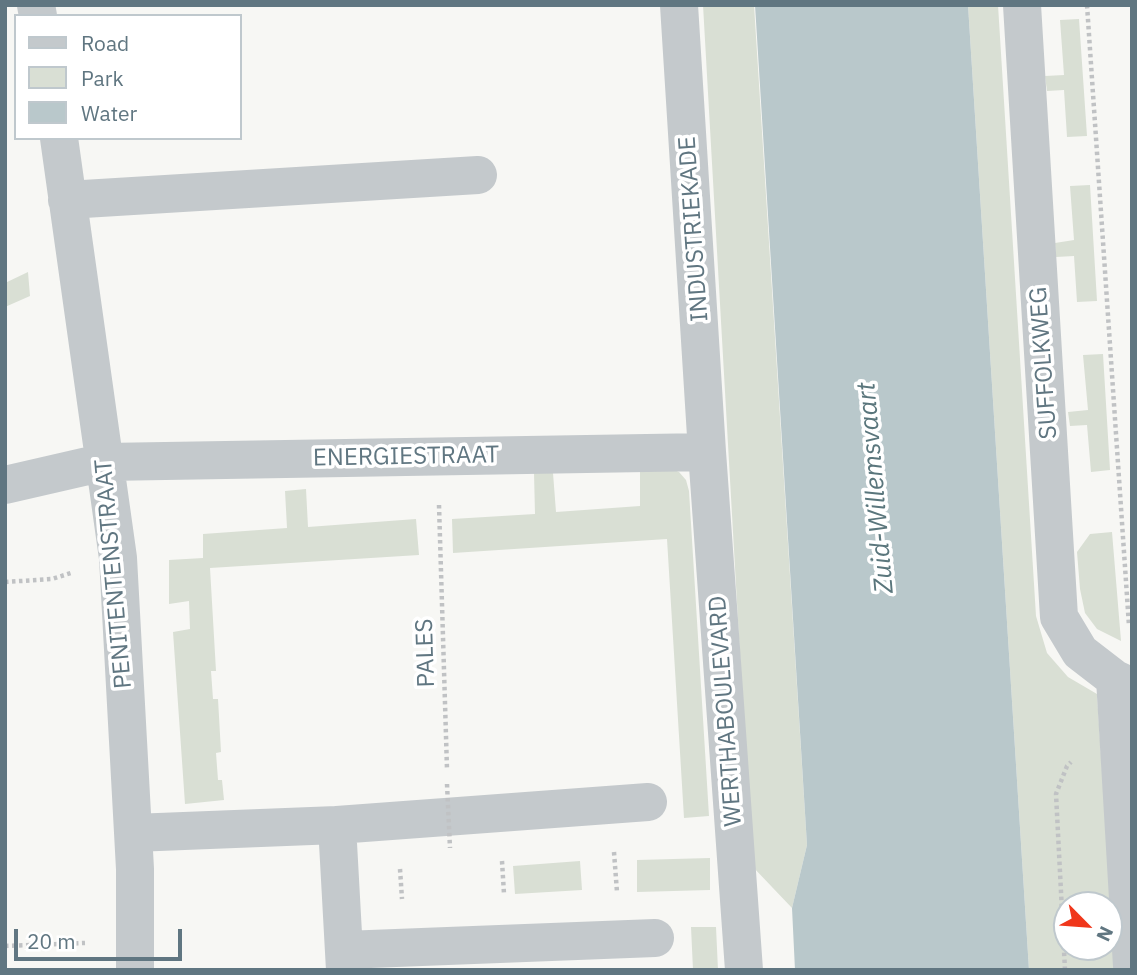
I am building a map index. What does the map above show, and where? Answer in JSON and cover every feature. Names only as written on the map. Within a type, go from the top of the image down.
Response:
[{"type":"street","name":"INDUSTRIEKADE","points":[[679,5],[707,452]]},
{"type":"street","name":"SUFFOLKWEG","points":[[1022,5],[1059,617],[1080,652],[1123,683]]},
{"type":"street","name":"PENITENTENSTRAAT","points":[[59,140],[118,558],[133,833],[135,955]]},
{"type":"street","points":[[67,200],[478,174]]},
{"type":"street","name":"ENERGIESTRAAT","points":[[5,485],[105,462],[707,452]]},
{"type":"street","name":"WERTHABOULEVARD","points":[[707,452],[744,970]]},
{"type":"street","points":[[1123,683],[1117,731],[1132,966]]},
{"type":"street","points":[[133,833],[337,825],[648,802]]},
{"type":"street","points":[[337,825],[345,960],[655,938]]},
{"type":"path","points":[[1087,5],[1131,647],[1123,683]]},
{"type":"path","name":"PALES","points":[[437,457],[450,848]]},
{"type":"path","points":[[5,582],[52,579],[118,558]]},
{"type":"path","points":[[1065,970],[1056,794],[1067,765],[1088,746],[1117,731]]},
{"type":"path","points":[[437,848],[463,847]]},
{"type":"path","points":[[614,851],[617,901]]},
{"type":"path","points":[[502,858],[504,907]]},
{"type":"path","points":[[400,863],[402,900]]},
{"type":"path","points":[[5,946],[135,955]]},
{"type":"green space","points":[[703,5],[754,5],[807,845],[792,908],[752,866]]},
{"type":"green space","points":[[968,5],[998,5],[1036,616],[1047,653],[1068,677],[1097,694],[1110,891],[1053,891],[1053,961],[1114,961],[1115,970],[1029,970]]},
{"type":"green space","points":[[1079,19],[1087,136],[1067,137],[1064,90],[1047,91],[1045,76],[1064,75],[1060,20]]},
{"type":"green space","points":[[1090,185],[1097,301],[1077,302],[1074,256],[1056,257],[1055,243],[1074,240],[1070,186]]},
{"type":"green space","points":[[28,272],[30,296],[5,307],[5,283]]},
{"type":"green space","points":[[1103,354],[1110,470],[1091,472],[1087,425],[1070,426],[1068,412],[1088,410],[1083,355]]},
{"type":"green space","points":[[640,466],[668,467],[679,472],[686,480],[689,491],[709,816],[684,818],[667,539],[453,553],[452,519],[535,514],[534,473],[553,473],[556,512],[640,506]]},
{"type":"green space","points":[[306,489],[308,527],[416,519],[419,555],[210,568],[216,671],[211,671],[213,699],[218,699],[221,752],[216,753],[218,780],[222,780],[224,800],[185,804],[173,632],[190,629],[189,601],[169,604],[169,560],[203,558],[203,534],[287,528],[285,491]]},
{"type":"green space","points":[[1112,532],[1121,641],[1097,629],[1085,613],[1080,589],[1077,552],[1090,534]]},
{"type":"green space","points":[[710,858],[710,890],[637,892],[637,860]]},
{"type":"green space","points":[[580,861],[582,890],[515,894],[513,866]]},
{"type":"green space","points":[[691,927],[716,927],[718,970],[693,970]]},
{"type":"water","name":"Zuid-Willemsvaart","points":[[755,5],[968,5],[1029,970],[795,970],[792,908],[807,845]]}]
